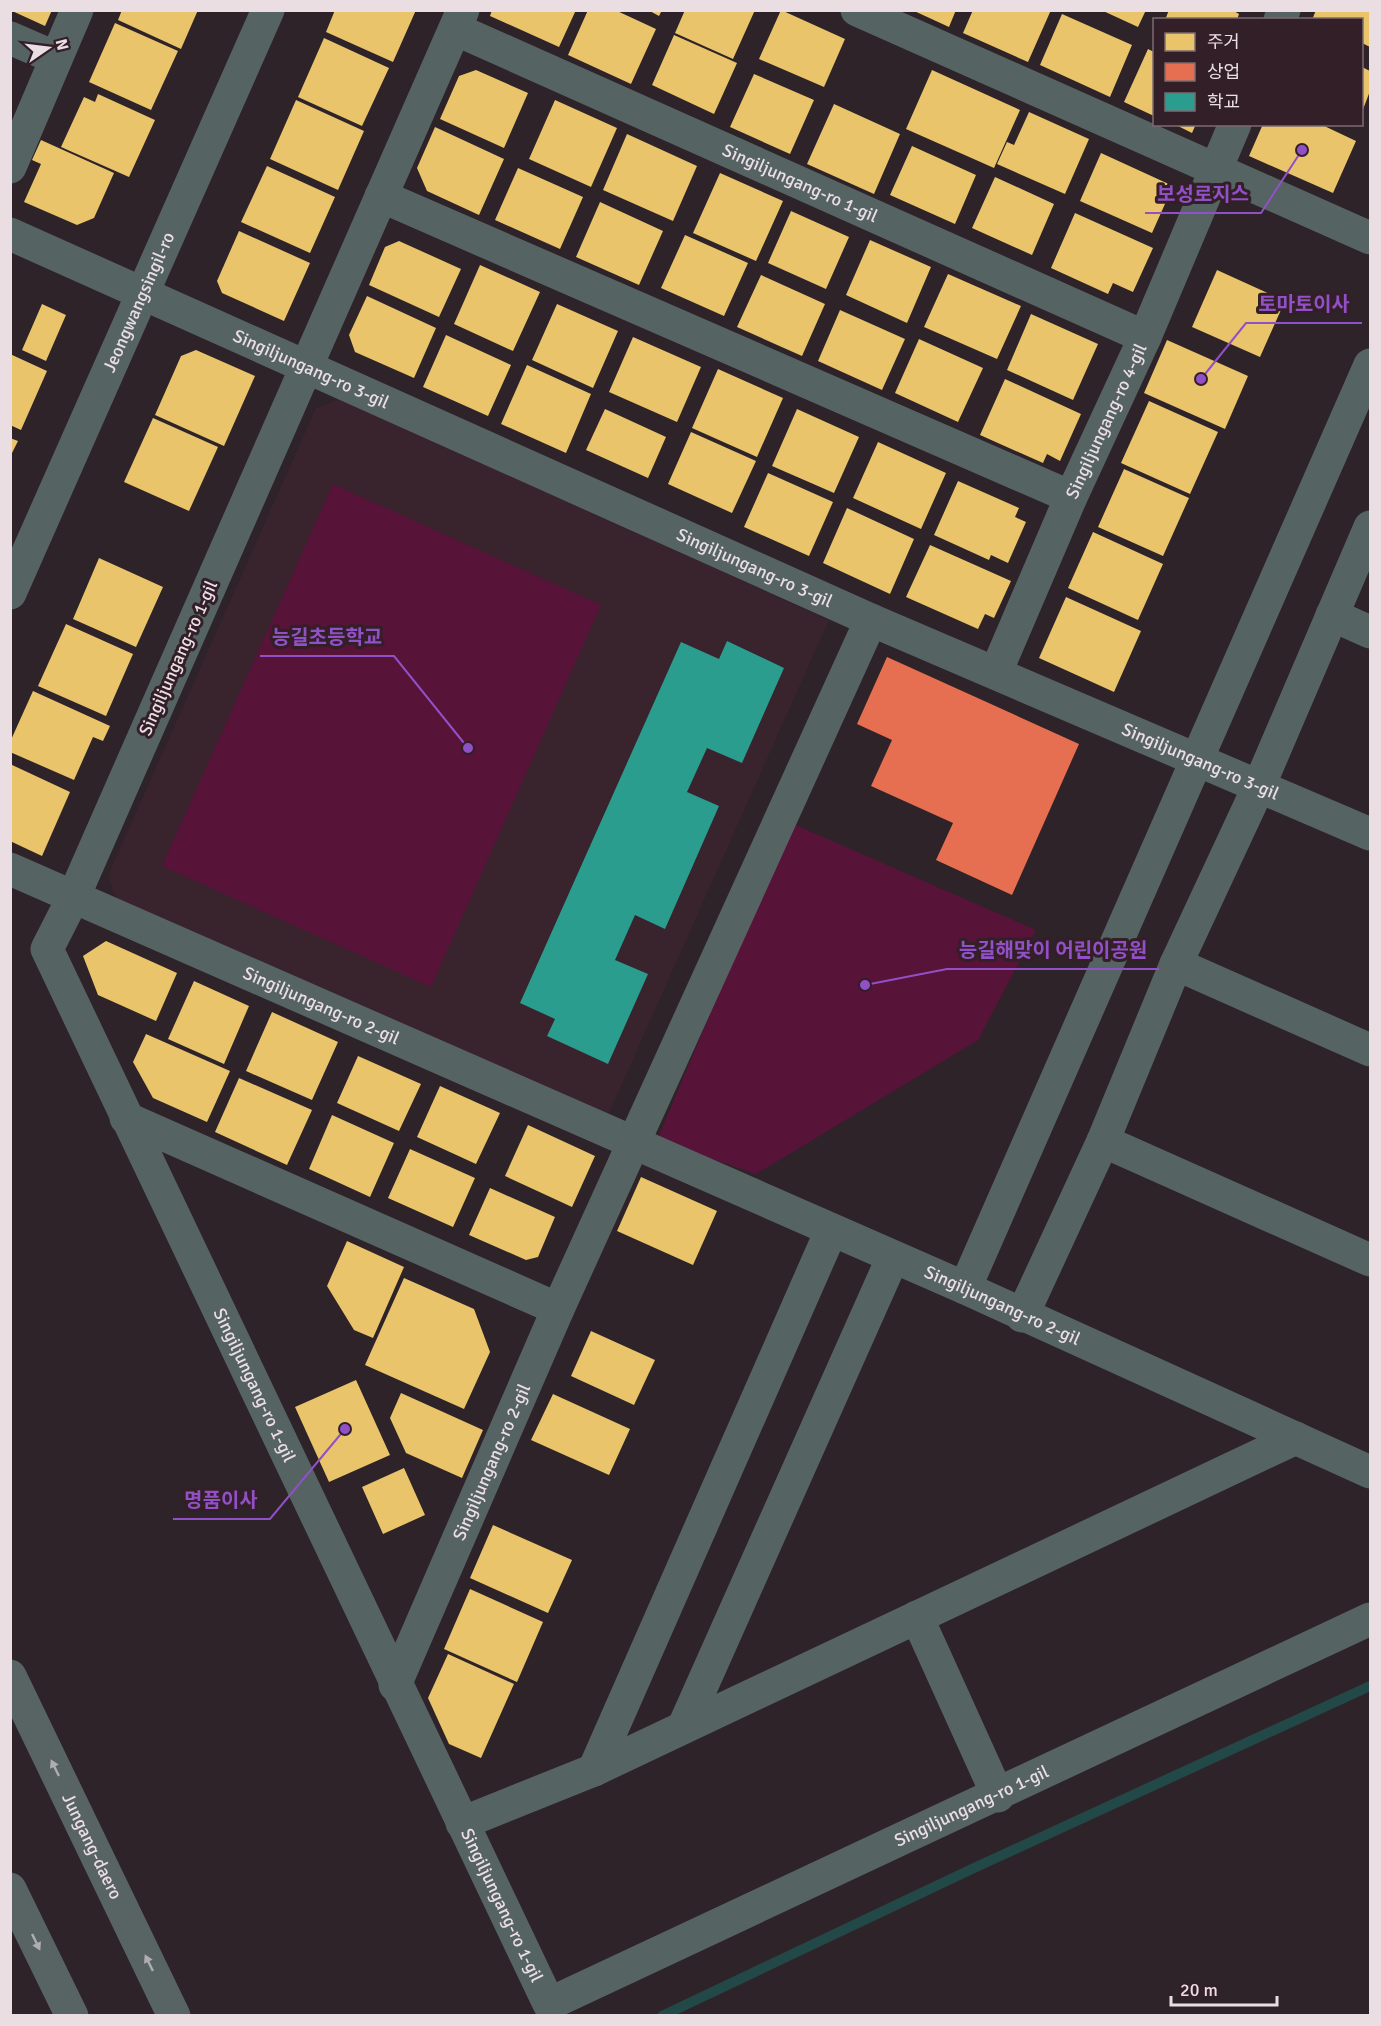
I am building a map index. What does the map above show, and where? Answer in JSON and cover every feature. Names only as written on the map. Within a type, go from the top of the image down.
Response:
[{"type":"main road","name":"Jungang-daero","points":[[10,1676],[174,2016]]},
{"type":"main road","points":[[10,1889],[72,2016]]},
{"type":"street","points":[[10,167],[77,10]]},
{"type":"street","name":"Jeongwangsingil-ro","points":[[10,593],[268,10]]},
{"type":"street","points":[[857,10],[1371,238]]},
{"type":"street","name":"Singiljungang-ro 1-gil","points":[[1145,337],[459,20],[74,896],[48,949],[395,1685],[549,2004],[998,1796],[1371,1619]]},
{"type":"street","points":[[10,38],[56,58]]},
{"type":"street","name":"Singiljungang-ro 4-gil","points":[[996,672],[1071,497],[1145,337],[1234,126]]},
{"type":"street","points":[[381,196],[1071,497]]},
{"type":"street","name":"Singiljungang-ro 3-gil","points":[[10,234],[871,620],[1371,834]]},
{"type":"street","points":[[965,1288],[1371,365]]},
{"type":"street","points":[[1022,1316],[1103,1141],[1176,964],[1259,786],[1371,527]]},
{"type":"street","points":[[1332,615],[1371,632]]},
{"type":"street","points":[[635,1143],[871,620]]},
{"type":"street","name":"Singiljungang-ro 2-gil","points":[[10,869],[965,1288],[1022,1316],[1371,1472]]},
{"type":"street","points":[[1176,964],[1371,1050]]},
{"type":"street","points":[[126,1118],[558,1309]]},
{"type":"street","points":[[1103,1141],[1371,1260]]},
{"type":"street","name":"Singiljungang-ro 2-gil","points":[[395,1685],[558,1309],[635,1143]]},
{"type":"street","points":[[594,1770],[831,1231]]},
{"type":"street","points":[[684,1726],[893,1257]]},
{"type":"street","points":[[462,1824],[594,1770],[1296,1438]]},
{"type":"street","points":[[917,1617],[998,1796]]},
{"type":"shaded area","points":[[340,399],[829,620],[606,1120],[116,899],[108,875],[316,408]]},
{"type":"shaded area","points":[[333,484],[601,605],[431,987],[162,866]]},
{"type":"shaded area","points":[[791,823],[1036,930],[978,1040],[756,1174],[657,1140]]},
{"type":"building: 주거","points":[[10,10],[52,10],[45,26]]},
{"type":"building: 주거","points":[[122,10],[198,10],[181,49],[118,20]]},
{"type":"building: 주거","points":[[335,10],[416,10],[393,62],[326,32]]},
{"type":"building: 주거","points":[[492,10],[576,10],[559,47],[490,16]]},
{"type":"building: 주거","points":[[588,10],[615,10],[656,29],[631,84],[568,55]]},
{"type":"building: 주거","points":[[648,10],[662,10],[659,16]]},
{"type":"building: 주거","points":[[685,10],[755,10],[733,59],[675,33]]},
{"type":"building: 주거","points":[[781,10],[845,39],[824,87],[759,59]]},
{"type":"building: 주거","points":[[912,10],[956,10],[949,27]]},
{"type":"building: 주거","points":[[973,10],[1051,10],[1028,62],[963,33]]},
{"type":"building: 주거","points":[[1101,10],[1146,10],[1138,27]]},
{"type":"building: 주거","points":[[1169,10],[1232,10],[1239,14],[1238,18],[1166,18]]},
{"type":"building: 주거","points":[[1316,10],[1370,10],[1370,47],[1363,44],[1363,18],[1313,18]]},
{"type":"building: 주거","points":[[1062,14],[1132,45],[1110,97],[1040,65]]},
{"type":"building: 주거","points":[[115,23],[178,51],[151,110],[89,82]]},
{"type":"building: 주거","points":[[674,35],[737,63],[714,114],[652,85]]},
{"type":"building: 주거","points":[[324,38],[389,68],[362,126],[298,97]]},
{"type":"building: 주거","points":[[1148,49],[1153,52],[1153,116],[1124,102]]},
{"type":"building: 주거","points":[[1363,68],[1370,71],[1370,91],[1363,109]]},
{"type":"building: 주거","points":[[476,70],[528,93],[504,148],[440,119],[459,76]]},
{"type":"building: 주거","points":[[932,70],[1020,110],[994,168],[906,129]]},
{"type":"building: 주거","points":[[754,74],[814,100],[790,154],[730,127]]},
{"type":"building: 주거","points":[[98,94],[155,120],[129,177],[61,147],[84,97],[95,102]]},
{"type":"building: 주거","points":[[296,100],[364,131],[338,190],[270,159]]},
{"type":"building: 주거","points":[[555,100],[617,128],[591,187],[529,159]]},
{"type":"building: 주거","points":[[834,104],[900,134],[874,194],[807,164]]},
{"type":"building: 주거","points":[[1029,112],[1089,139],[1065,194],[997,164],[1007,142],[1014,145]]},
{"type":"building: 주거","points":[[1178,126],[1195,126],[1192,133]]},
{"type":"building: 주거","points":[[1262,126],[1324,126],[1356,141],[1333,193],[1249,156]]},
{"type":"building: 주거","points":[[435,127],[504,159],[479,215],[427,191],[417,168]]},
{"type":"building: 주거","points":[[627,134],[697,166],[673,221],[603,190]]},
{"type":"building: 주거","points":[[41,140],[114,173],[94,218],[77,225],[24,202],[41,164],[32,160]]},
{"type":"building: 주거","points":[[912,146],[976,175],[955,224],[890,195]]},
{"type":"building: 주거","points":[[1101,153],[1173,186],[1152,233],[1080,201]]},
{"type":"building: 주거","points":[[267,166],[335,197],[310,253],[241,222]]},
{"type":"building: 주거","points":[[518,168],[583,197],[560,249],[495,220]]},
{"type":"building: 주거","points":[[720,173],[783,201],[756,261],[693,233]]},
{"type":"building: 주거","points":[[995,177],[1054,204],[1032,255],[972,228]]},
{"type":"building: 주거","points":[[600,202],[663,231],[639,285],[576,257]]},
{"type":"building: 주거","points":[[791,211],[849,237],[826,289],[768,263]]},
{"type":"building: 주거","points":[[1075,213],[1153,248],[1133,292],[1113,283],[1108,294],[1051,268]]},
{"type":"building: 주거","points":[[239,231],[310,263],[284,321],[222,293],[217,281]]},
{"type":"building: 주거","points":[[685,235],[748,263],[724,316],[661,288]]},
{"type":"building: 주거","points":[[870,240],[931,267],[907,323],[846,295]]},
{"type":"building: 주거","points":[[399,241],[461,269],[439,317],[369,285],[385,247]]},
{"type":"building: 주거","points":[[480,265],[540,292],[513,351],[454,324]]},
{"type":"building: 주거","points":[[1217,270],[1285,301],[1260,357],[1192,327]]},
{"type":"building: 주거","points":[[948,274],[1021,306],[997,359],[924,327]]},
{"type":"building: 주거","points":[[761,275],[825,304],[802,356],[737,327]]},
{"type":"building: 주거","points":[[367,296],[436,328],[414,378],[355,352],[349,335]]},
{"type":"building: 주거","points":[[42,304],[66,315],[46,361],[22,350]]},
{"type":"building: 주거","points":[[557,304],[618,331],[593,388],[532,360]]},
{"type":"building: 주거","points":[[840,310],[905,339],[882,390],[818,361]]},
{"type":"building: 주거","points":[[1031,314],[1098,344],[1073,400],[1007,370]]},
{"type":"building: 주거","points":[[446,335],[511,365],[488,416],[423,387]]},
{"type":"building: 주거","points":[[633,337],[701,367],[677,422],[609,392]]},
{"type":"building: 주거","points":[[919,339],[983,368],[958,422],[895,393]]},
{"type":"building: 주거","points":[[1167,340],[1248,376],[1225,429],[1144,393]]},
{"type":"building: 주거","points":[[196,350],[255,376],[224,446],[155,415],[181,356]]},
{"type":"building: 주거","points":[[10,354],[47,371],[21,430],[10,425]]},
{"type":"building: 주거","points":[[527,365],[591,394],[566,453],[501,424]]},
{"type":"building: 주거","points":[[718,369],[783,398],[757,457],[692,428]]},
{"type":"building: 주거","points":[[1005,379],[1081,414],[1060,461],[1047,454],[1043,463],[980,435]]},
{"type":"building: 주거","points":[[1149,401],[1218,432],[1190,494],[1121,463]]},
{"type":"building: 주거","points":[[605,409],[666,437],[648,478],[586,450]]},
{"type":"building: 주거","points":[[797,409],[859,437],[834,493],[772,466]]},
{"type":"building: 주거","points":[[153,418],[218,447],[189,511],[124,482]]},
{"type":"building: 주거","points":[[691,432],[756,461],[732,513],[668,484]]},
{"type":"building: 주거","points":[[10,438],[18,441],[10,457]]},
{"type":"building: 주거","points":[[878,442],[946,473],[921,529],[853,498]]},
{"type":"building: 주거","points":[[1124,469],[1189,498],[1163,556],[1098,527]]},
{"type":"building: 주거","points":[[768,473],[833,502],[809,556],[744,527]]},
{"type":"building: 주거","points":[[958,481],[1019,508],[1015,517],[1026,522],[1008,563],[991,555],[989,560],[934,535]]},
{"type":"building: 주거","points":[[847,508],[914,539],[890,594],[823,563]]},
{"type":"building: 주거","points":[[1093,532],[1163,564],[1138,620],[1068,588]]},
{"type":"building: 주거","points":[[930,545],[1011,581],[994,618],[985,614],[978,629],[906,597]]},
{"type":"building: 주거","points":[[99,558],[163,587],[136,647],[73,619]]},
{"type":"building: 주거","points":[[1066,597],[1141,631],[1114,692],[1039,658]]},
{"type":"building: 주거","points":[[66,624],[133,654],[106,716],[38,686]]},
{"type":"building: 주거","points":[[33,691],[110,726],[103,741],[93,737],[74,780],[10,752],[10,742]]},
{"type":"building: 주거","points":[[10,764],[70,792],[42,856],[10,841]]},
{"type":"building: 주거","points":[[106,941],[177,973],[156,1021],[98,995],[83,956]]},
{"type":"building: 주거","points":[[194,981],[249,1006],[224,1064],[168,1039]]},
{"type":"building: 주거","points":[[272,1012],[338,1042],[312,1100],[246,1071]]},
{"type":"building: 주거","points":[[146,1034],[230,1071],[207,1122],[153,1098],[133,1062]]},
{"type":"building: 주거","points":[[358,1056],[421,1084],[399,1131],[337,1103]]},
{"type":"building: 주거","points":[[239,1078],[312,1110],[287,1165],[215,1132]]},
{"type":"building: 주거","points":[[440,1086],[500,1113],[476,1164],[417,1137]]},
{"type":"building: 주거","points":[[332,1115],[394,1143],[370,1197],[309,1169]]},
{"type":"building: 주거","points":[[528,1125],[595,1156],[572,1207],[505,1176]]},
{"type":"building: 주거","points":[[410,1149],[475,1178],[453,1227],[388,1198]]},
{"type":"building: 주거","points":[[641,1177],[717,1211],[693,1265],[617,1231]]},
{"type":"building: 주거","points":[[490,1188],[555,1217],[538,1257],[526,1260],[469,1235]]},
{"type":"building: 주거","points":[[347,1241],[404,1267],[373,1338],[354,1330],[327,1286]]},
{"type":"building: 주거","points":[[404,1278],[474,1309],[490,1352],[464,1409],[365,1365]]},
{"type":"building: 주거","points":[[591,1331],[655,1360],[634,1405],[571,1376]]},
{"type":"building: 주거","points":[[356,1380],[390,1455],[329,1482],[295,1407]]},
{"type":"building: 주거","points":[[401,1393],[483,1430],[462,1478],[406,1453],[390,1418]]},
{"type":"building: 주거","points":[[553,1394],[630,1429],[609,1475],[531,1440]]},
{"type":"building: 주거","points":[[404,1468],[425,1515],[383,1534],[362,1487]]},
{"type":"building: 주거","points":[[493,1525],[572,1560],[548,1613],[470,1578]]},
{"type":"building: 주거","points":[[470,1589],[543,1622],[517,1682],[444,1649]]},
{"type":"building: 주거","points":[[448,1654],[514,1684],[481,1758],[449,1744],[428,1698]]},
{"type":"building: 상업","points":[[887,657],[1079,744],[1012,895],[936,860],[953,823],[871,786],[892,740],[857,724]]},
{"type":"building: 학교","points":[[727,641],[784,668],[742,763],[707,748],[687,792],[719,806],[665,929],[635,915],[615,960],[648,974],[608,1064],[547,1036],[555,1019],[520,1003],[681,642],[719,659]]},
{"type":"waterway","points":[[662,2016],[974,1868],[1370,1686]]},
{"type":"place","name":"보성로지스","points":[[1302,150]]},
{"type":"place","name":"토마토이사","points":[[1201,379]]},
{"type":"place","name":"능길초등학교","points":[[468,748]]},
{"type":"place","name":"능길해맞이 어린이공원","points":[[865,985]]},
{"type":"place","name":"명품이사","points":[[345,1429]]}]
